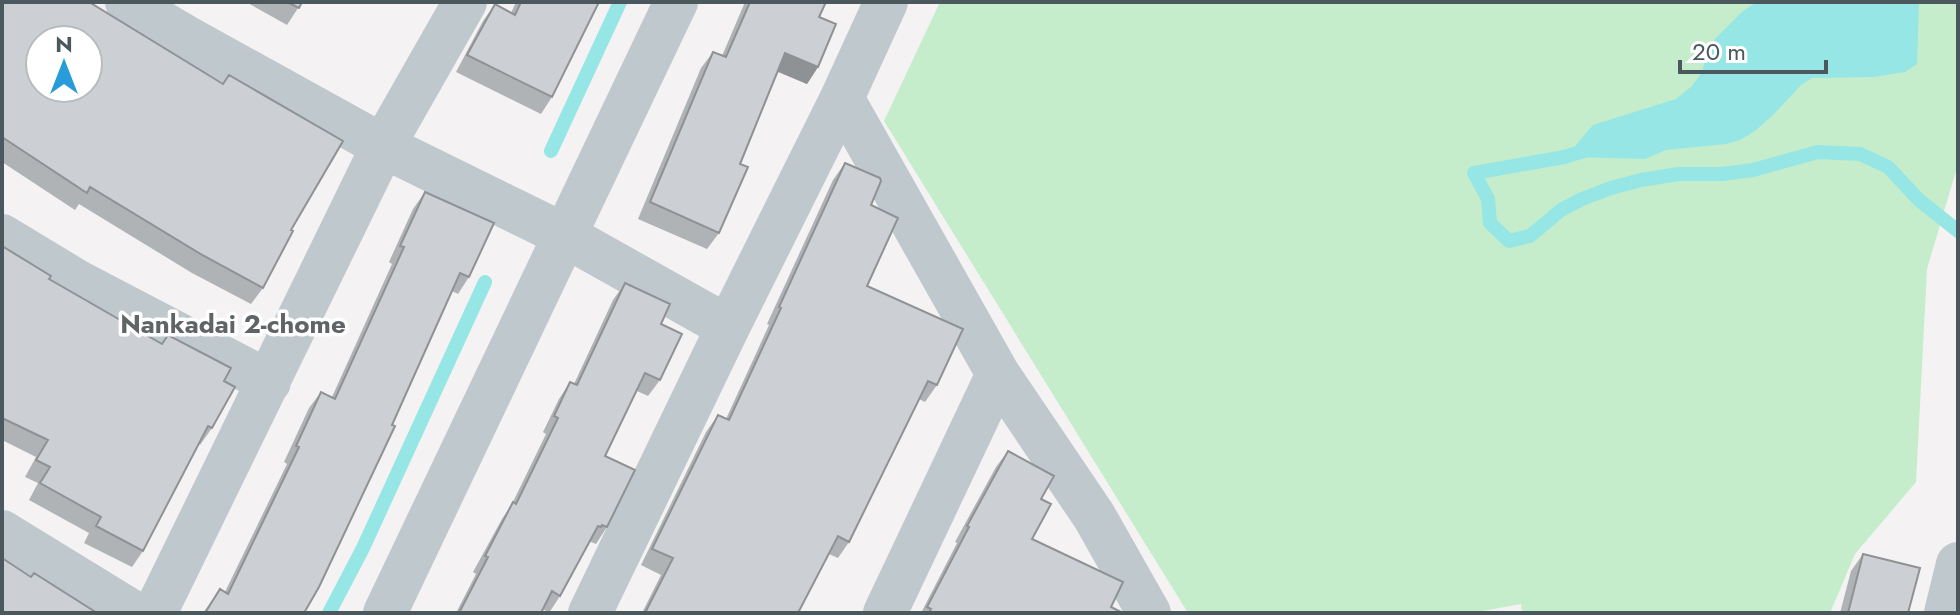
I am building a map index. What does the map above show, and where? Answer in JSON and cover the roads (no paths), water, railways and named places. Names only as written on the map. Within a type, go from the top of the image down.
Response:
[{"type":"street","points":[[127,2],[383,146],[564,235],[728,327]]},
{"type":"street","points":[[155,613],[383,146],[465,2]]},
{"type":"street","points":[[385,613],[676,2]]},
{"type":"street","points":[[590,613],[886,2]]},
{"type":"street","points":[[842,98],[998,374],[1094,516],[1149,613]]},
{"type":"street","points":[[2,236],[78,282],[269,382]]},
{"type":"street","points":[[885,613],[998,374]]},
{"type":"street","points":[[2,532],[134,613]]},
{"type":"street","points":[[1946,613],[1958,564]]},
{"type":"water","points":[[1757,2],[1919,2],[1917,64],[1905,72],[1874,77],[1812,78],[1755,131],[1726,144],[1666,150],[1645,159],[1573,157],[1570,152],[1593,125],[1676,99],[1692,86],[1702,72],[1715,39],[1743,11]]},
{"type":"waterway","points":[[551,151],[620,2]]},
{"type":"waterway","points":[[1587,150],[1474,173],[1488,199],[1490,223],[1509,241],[1530,236],[1561,210],[1611,188],[1678,174],[1753,170],[1818,152],[1860,154],[1888,167],[1919,200],[1958,231]]},
{"type":"waterway","points":[[329,613],[363,548],[485,282]]},
{"type":"district","name":"Nankadai 2-chome","points":[[233,324]]}]
